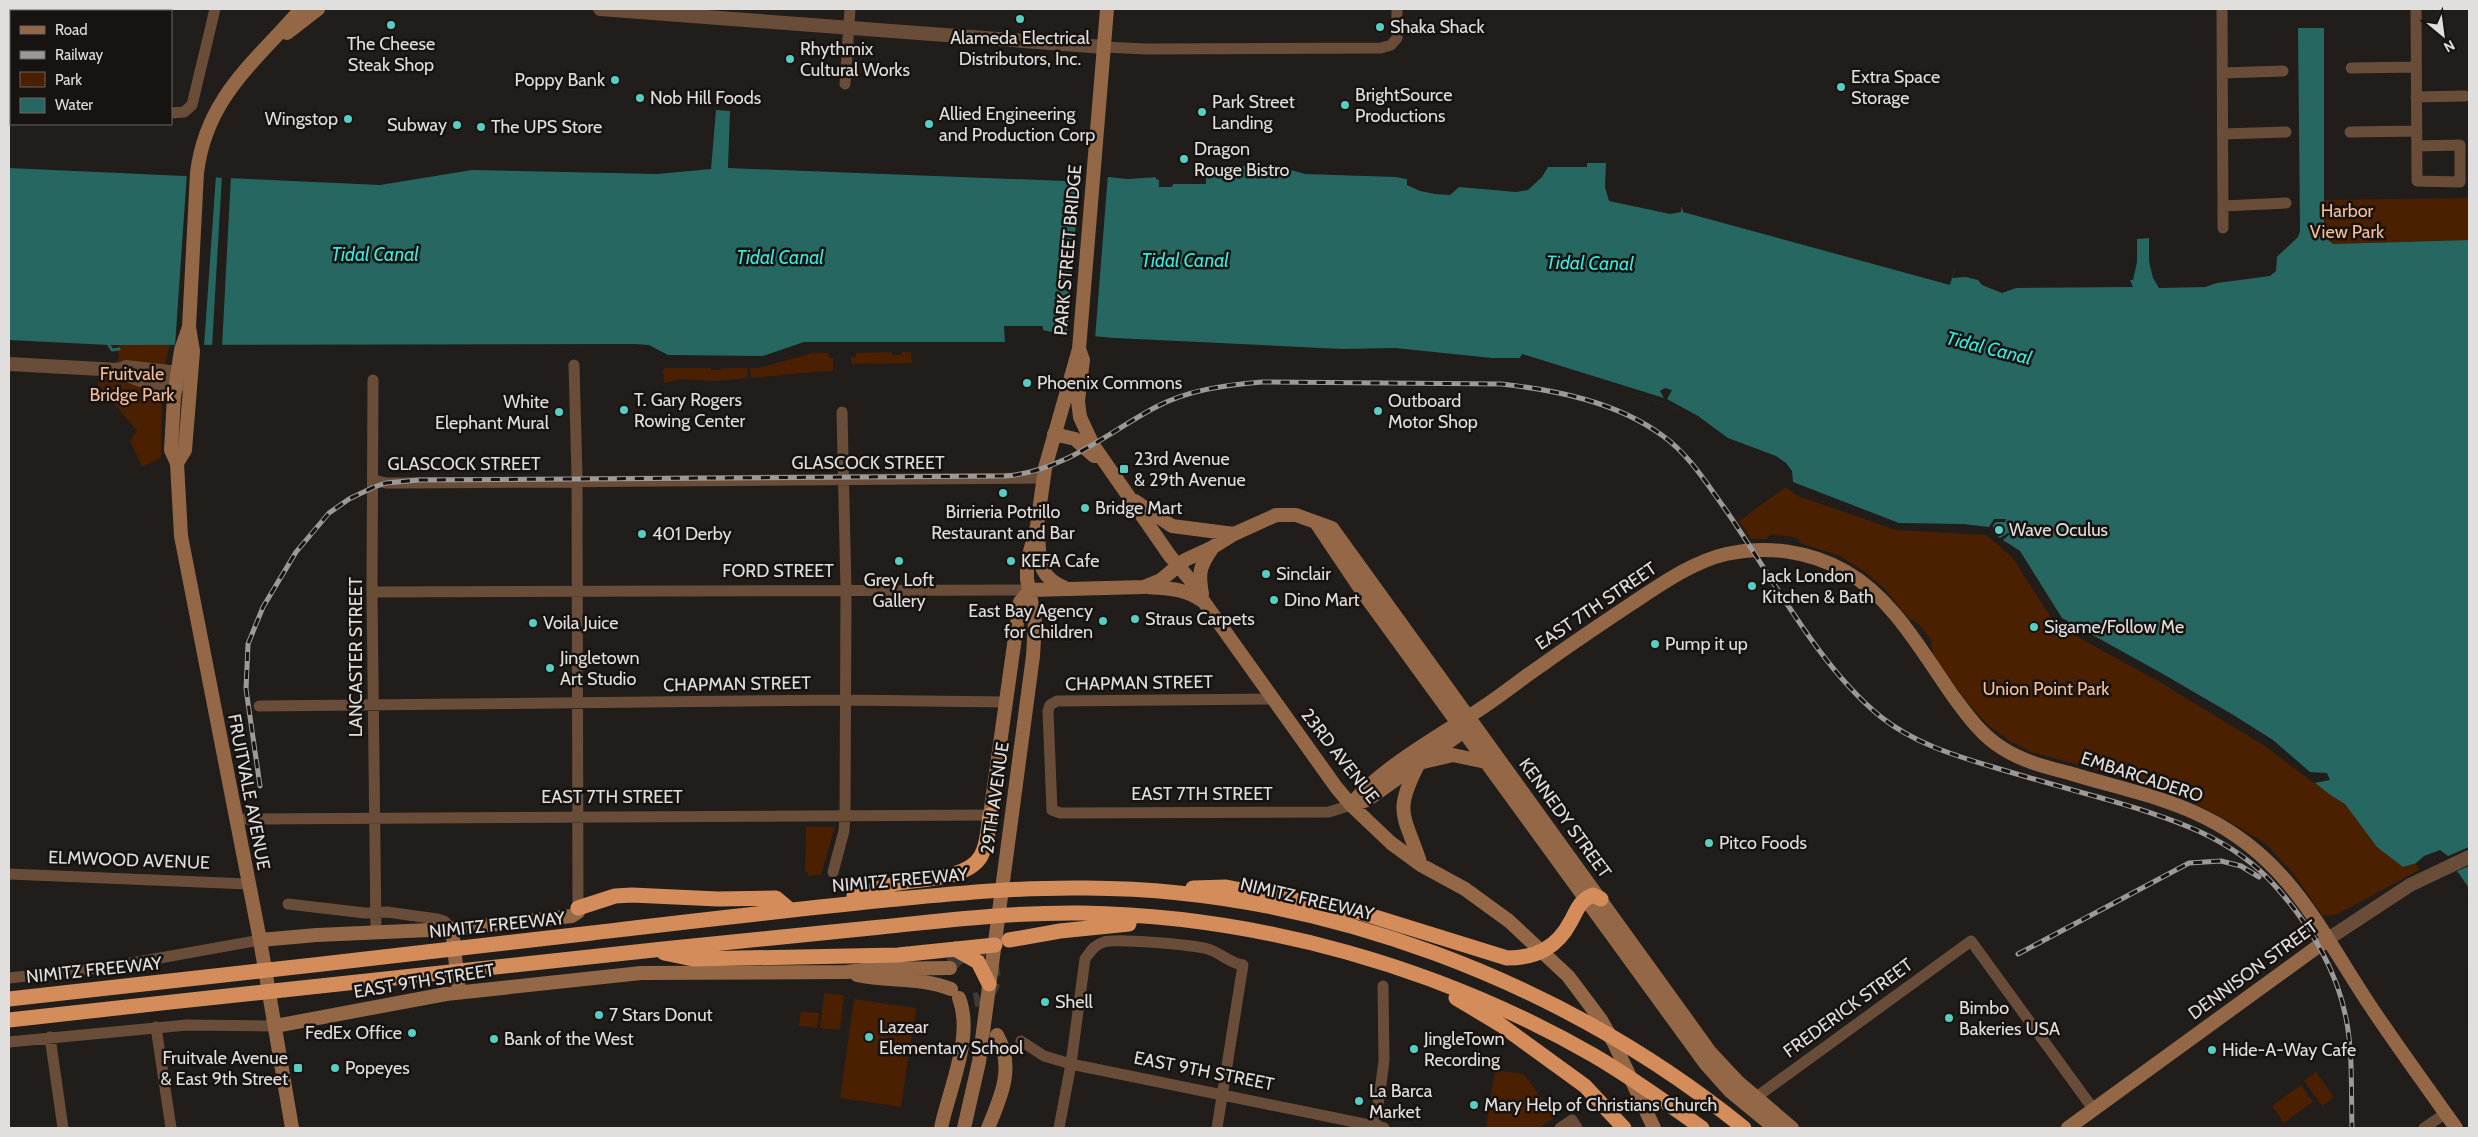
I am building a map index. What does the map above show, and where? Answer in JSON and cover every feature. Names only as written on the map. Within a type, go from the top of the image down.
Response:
[{"type":"highway","points":[[818,906],[897,884],[944,876],[971,866],[980,858],[987,843],[990,815]]},
{"type":"highway","points":[[1147,891],[1226,887],[1362,913],[1507,958],[1523,958],[1538,955],[1553,945],[1564,934],[1578,907],[1585,898],[1593,895],[1601,899]]},
{"type":"highway","name":"NIMITZ FREEWAY","points":[[9,999],[818,906],[1022,888],[1089,888],[1147,891],[1210,898],[1324,919],[1384,936],[1462,964],[1514,986],[1608,1034],[1688,1086],[1744,1128]]},
{"type":"highway","points":[[578,908],[615,896],[632,895],[700,899],[776,898],[789,909]]},
{"type":"highway","points":[[9,1020],[650,950],[1023,914],[1083,913],[1174,920],[1262,933],[1305,942],[1399,969],[1452,988],[1555,1035],[1632,1080],[1702,1128]]},
{"type":"highway","points":[[650,950],[692,959],[898,955],[955,949],[1077,929],[1174,920]]},
{"type":"highway","points":[[955,949],[978,962],[990,984]]},
{"type":"highway","points":[[1399,969],[1501,1025],[1585,1086],[1624,1128]]},
{"type":"main road","points":[[265,50],[301,9]]},
{"type":"main road","points":[[265,50],[318,9]]},
{"type":"main road","name":"PARK STREET BRIDGE","points":[[1078,348],[1107,9]]},
{"type":"main road","name":"FRUITVALE AVENUE","points":[[177,463],[185,450],[190,382],[187,350],[200,155],[208,129],[222,98],[245,70],[265,50]]},
{"type":"main road","name":"29TH AVENUE","points":[[964,1128],[980,1062],[990,984],[1002,942],[1014,800],[1035,640],[1034,606],[1027,579],[1027,562],[1037,526],[1044,478],[1054,434],[1078,348]]},
{"type":"main road","name":"23RD AVENUE","points":[[1078,348],[1083,360],[1078,401],[1080,417],[1093,445],[1106,466],[1192,582],[1204,602],[1351,805],[1391,843],[1421,865],[1465,889],[1534,943],[1583,994],[1614,1042],[1653,1127]]},
{"type":"main road","name":"FRUITVALE AVENUE","points":[[187,350],[177,380],[171,450],[177,463],[179,519],[186,568],[260,940],[292,1128]]},
{"type":"main road","points":[[1054,434],[1074,439],[1106,466]]},
{"type":"main road","points":[[1127,495],[1172,526],[1234,534]]},
{"type":"main road","name":"KENNEDY STREET","points":[[1178,565],[1234,534],[1276,516],[1296,515],[1317,524],[1366,597],[1601,899],[1710,1052],[1776,1128]]},
{"type":"main road","points":[[1037,526],[1040,564],[1044,573],[1048,579],[1066,588]]},
{"type":"main road","points":[[1204,602],[1199,573],[1202,563],[1213,547]]},
{"type":"main road","name":"EAST 7TH STREET","points":[[1351,805],[1361,792],[1464,723],[1556,654],[1657,587],[1703,562],[1725,554],[1753,550]]},
{"type":"main road","name":"EMBARCADERO","points":[[1753,550],[1773,550],[1801,554],[1824,561],[1846,572],[1865,585],[1891,611],[1975,725],[1999,746],[2036,764],[2168,802],[2191,811],[2225,828],[2268,859],[2285,877],[2328,939],[2372,1008],[2456,1128]]},
{"type":"main road","name":"FORD STREET","points":[[1030,590],[1144,587],[1161,580],[1178,565]]},
{"type":"main road","points":[[1144,587],[1180,589],[1189,592],[1204,602]]},
{"type":"main road","name":"29TH AVENUE","points":[[990,815],[1004,702],[1020,602],[1030,590]]},
{"type":"main road","name":"KENNEDY STREET","points":[[1464,723],[1486,762],[1710,1070],[1730,1091],[1751,1101],[1792,1128]]},
{"type":"main road","name":"EAST 7TH STREET","points":[[1351,805],[1367,800],[1419,763],[1464,723]]},
{"type":"main road","points":[[1421,865],[1403,819],[1402,804],[1406,788],[1419,763],[1453,755],[1486,762]]},
{"type":"main road","points":[[260,940],[317,935],[452,929],[572,916],[578,912],[578,908]]},
{"type":"main road","points":[[452,929],[459,992]]},
{"type":"main road","name":"DENNISON STREET","points":[[2068,1128],[2328,939]]},
{"type":"main road","name":"EAST 9TH STREET","points":[[275,1026],[459,992],[641,973],[846,972],[951,966],[948,982],[955,994]]},
{"type":"main road","name":"EAST 9TH STREET","points":[[846,972],[874,979],[929,981],[955,994],[974,1000]]},
{"type":"main road","points":[[941,1128],[956,1070],[964,1026],[963,1007],[955,994]]},
{"type":"main road","points":[[988,1128],[1004,1086],[1006,1071],[1003,1046],[996,1035]]},
{"type":"street","points":[[172,113],[184,112],[192,105],[215,9]]},
{"type":"street","points":[[600,9],[1104,47],[1160,49],[1386,48],[1394,43],[1398,30],[1397,9]]},
{"type":"street","points":[[845,84],[850,9]]},
{"type":"street","points":[[2222,9],[2223,228]]},
{"type":"street","points":[[2416,9],[2417,181],[2460,182],[2460,145],[2417,146]]},
{"type":"street","points":[[2351,68],[2416,67]]},
{"type":"street","points":[[2223,72],[2283,71]]},
{"type":"street","points":[[2416,97],[2465,96]]},
{"type":"street","points":[[2350,132],[2417,131]]},
{"type":"street","points":[[2223,134],[2286,132]]},
{"type":"street","points":[[2223,206],[2286,203]]},
{"type":"street","points":[[9,364],[119,370],[126,367],[190,382]]},
{"type":"street","points":[[574,365],[577,479],[576,704],[578,908]]},
{"type":"street","name":"LANCASTER STREET","points":[[373,380],[372,592],[376,933]]},
{"type":"street","points":[[833,872],[844,831],[845,815],[846,590],[842,412]]},
{"type":"street","name":"GLASCOCK STREET","points":[[374,480],[404,478],[577,479],[1007,474],[1017,477],[1044,478]]},
{"type":"street","name":"FORD STREET","points":[[372,592],[1030,590]]},
{"type":"street","name":"CHAPMAN STREET","points":[[1052,810],[1048,711],[1050,705],[1057,701],[1274,699]]},
{"type":"street","name":"CHAPMAN STREET","points":[[259,706],[845,700],[1004,702]]},
{"type":"street","name":"EAST 7TH STREET","points":[[1052,810],[1060,813],[1329,812],[1351,805]]},
{"type":"street","name":"EAST 7TH STREET","points":[[235,819],[990,815]]},
{"type":"street","name":"DENNISON STREET","points":[[2328,939],[2410,885],[2469,857]]},
{"type":"street","name":"ELMWOOD AVENUE","points":[[9,874],[248,884]]},
{"type":"street","points":[[288,904],[365,913],[387,912],[437,919],[452,929]]},
{"type":"street","points":[[9,978],[134,963],[260,940]]},
{"type":"street","points":[[1059,1128],[1071,1064],[1085,959],[1093,947],[1106,941],[1140,942],[1208,949],[1233,963],[1243,965],[1221,1093],[1217,1128]]},
{"type":"street","name":"FREDERICK STREET","points":[[1751,1101],[1971,941],[2094,1110]]},
{"type":"street","points":[[1378,1128],[1384,1061],[1383,986]]},
{"type":"street","name":"EAST 9TH STREET","points":[[9,1042],[156,1027],[275,1026]]},
{"type":"street","points":[[156,1027],[171,1128]]},
{"type":"street","points":[[50,1037],[63,1128]]},
{"type":"street","name":"EAST 9TH STREET","points":[[1021,1041],[1044,1056],[1071,1064],[1221,1093],[1378,1128]]},
{"type":"street","points":[[2424,1128],[2446,1113]]},
{"type":"street","points":[[1560,1128],[1575,1124]]},
{"type":"green space","name":"Harbor View Park","points":[[2469,198],[2469,240],[2332,244],[2324,236],[2324,200]]},
{"type":"green space","name":"Fruitvale Bridge Park","points":[[118,345],[170,345],[157,393],[162,402],[161,458],[142,467],[130,441],[137,431],[97,383],[119,358]]},
{"type":"green space","points":[[892,352],[892,355],[902,355],[902,352],[911,352],[912,363],[851,364],[851,357],[856,357],[856,353]]},
{"type":"green space","points":[[812,353],[828,353],[829,358],[833,358],[833,371],[751,378],[750,368],[759,368]]},
{"type":"green space","points":[[665,368],[710,368],[711,370],[721,370],[721,368],[747,368],[748,378],[719,381],[681,379],[664,383],[663,370]]},
{"type":"green space","name":"Union Point Park","points":[[1787,486],[1987,533],[2330,768],[2416,863],[2419,870],[2338,914],[2323,916],[2293,873],[2265,843],[2228,821],[2170,790],[2031,752],[2010,741],[1988,725],[1966,701],[1933,655],[1931,640],[1918,623],[1909,619],[1885,589],[1864,571],[1840,556],[1800,543],[1798,538],[1772,534],[1766,539],[1751,539],[1739,521]]},
{"type":"green space","points":[[806,827],[835,827],[821,875],[808,876],[808,872],[805,872]]},
{"type":"green space","points":[[824,993],[844,995],[840,1030],[820,1028]]},
{"type":"green space","points":[[854,999],[916,1008],[901,1107],[840,1098]]},
{"type":"green space","points":[[801,1011],[819,1013],[817,1028],[799,1026]]},
{"type":"green space","points":[[1495,1070],[1524,1074],[1555,1117],[1539,1128],[1486,1128]]},
{"type":"green space","points":[[2316,1072],[2334,1097],[2322,1106],[2304,1081]]},
{"type":"green space","points":[[2301,1085],[2313,1102],[2284,1123],[2272,1106]]},
{"type":"water","name":"Tidal Canal","points":[[2298,28],[2324,28],[2324,236],[2333,244],[2469,240],[2469,901],[2447,871],[2427,860],[2403,867],[2377,847],[2345,804],[2329,794],[2267,744],[2058,623],[2013,555],[1987,533],[1897,528],[1799,494],[1781,467],[1730,446],[1693,416],[1664,403],[1518,358],[1492,358],[1395,348],[1342,349],[1115,338],[1056,333],[1043,330],[1043,326],[1004,326],[1005,342],[804,342],[763,356],[668,355],[649,345],[635,344],[109,345],[9,340],[9,168],[380,185],[472,170],[657,174],[711,169],[716,110],[730,111],[728,168],[1066,181],[1068,185],[1080,174],[1127,179],[1206,174],[1245,166],[1291,170],[1305,174],[1396,177],[1411,180],[1539,176],[1539,167],[1587,167],[1587,163],[1608,163],[1610,195],[1682,207],[1683,212],[1950,285],[1955,267],[1991,282],[2004,283],[2128,275],[2137,239],[2149,238],[2159,275],[2216,277],[2259,274],[2265,277],[2266,267],[2298,237],[2300,231]]},
{"type":"pier","points":[[1606,163],[1610,163],[1612,193],[1682,202],[1681,212],[1670,214],[1609,201],[1605,187]]},
{"type":"pier","points":[[1539,167],[1548,167],[1542,177],[1528,190],[1516,192],[1459,187],[1450,195],[1420,191],[1407,185],[1407,178],[1452,174],[1536,174]]},
{"type":"pier","points":[[1080,171],[1108,174],[1095,339],[1067,337]]},
{"type":"pier","points":[[1206,172],[1206,184],[1173,184],[1172,187],[1159,187],[1159,180],[1156,179],[1156,175]]},
{"type":"pier","points":[[187,173],[216,175],[204,347],[175,346]]},
{"type":"pier","points":[[222,175],[231,175],[222,347],[212,347]]},
{"type":"pier","points":[[2137,236],[2137,262],[2133,280],[2130,280],[2133,287],[2016,288],[2002,293],[1982,285],[1978,280],[1966,277],[1952,278],[1956,264],[1980,268],[1995,282],[2004,283],[2004,280],[2016,277],[2127,273],[2133,239]]},
{"type":"pier","points":[[2149,236],[2154,240],[2161,272],[2210,273],[2216,274],[2216,277],[2219,274],[2259,272],[2263,274],[2263,267],[2277,257],[2276,271],[2270,276],[2217,283],[2205,287],[2159,288],[2153,278],[2149,261]]},
{"type":"pier","points":[[1522,354],[1664,398],[1660,391],[1665,388],[1672,390],[1667,399],[1698,416],[1728,438],[1776,456],[1786,463],[1792,471],[1793,482],[1899,523],[1963,524],[1989,527],[1994,519],[2006,519],[2005,522],[1996,522],[1993,525],[1993,531],[2000,538],[2008,533],[2010,534],[2003,540],[2020,551],[2062,618],[2235,716],[2273,740],[2310,772],[2327,773],[2330,780],[2314,783],[2265,746],[2158,681],[2056,625],[2012,557],[1986,535],[1896,530],[1798,496],[1785,487],[1779,469],[1728,448],[1692,416],[1664,403],[1518,361]]},
{"type":"pier","points":[[2469,847],[2469,866],[2457,871],[2469,888],[2469,904],[2446,873],[2427,863],[2417,866],[2416,863],[2424,856],[2440,850],[2448,856]]},
{"type":"pier","points":[[2469,971],[2467,983],[2469,1028],[2467,1026],[2459,981]]},
{"type":"waterway","points":[[107,342],[112,350],[119,349]]},
{"type":"tunnel","points":[[952,964],[961,956],[972,955],[978,956],[992,967],[994,978],[991,988],[985,996],[974,1000]]},
{"type":"railway","points":[[260,786],[246,689],[248,644],[263,607],[296,552],[329,513],[349,499],[386,483],[419,480],[1005,476],[1026,473],[1065,460],[1154,408],[1180,397],[1220,387],[1262,382],[1501,384],[1543,390],[1606,406],[1626,414],[1645,424],[1672,443],[1696,468],[1723,506],[1815,645],[1858,696],[1894,726],[1920,741],[1963,758],[2129,806],[2176,822],[2220,842],[2259,870],[2289,902],[2311,932],[2336,982],[2342,1000],[2350,1045],[2352,1128]]},
{"type":"railway","points":[[2018,954],[2189,863],[2221,861],[2241,866],[2259,877]]},
{"type":"place","name":"Alameda Electrical Distributors, Inc.","points":[[1020,19]]},
{"type":"place","name":"The Cheese Steak Shop","points":[[391,25]]},
{"type":"place","name":"Shaka Shack","points":[[1380,27]]},
{"type":"place","name":"Rhythmix Cultural Works","points":[[790,59]]},
{"type":"place","name":"Poppy Bank","points":[[615,80]]},
{"type":"place","name":"Extra Space Storage","points":[[1841,87]]},
{"type":"place","name":"Nob Hill Foods","points":[[640,98]]},
{"type":"place","name":"BrightSource Productions","points":[[1345,105]]},
{"type":"place","name":"Park Street Landing","points":[[1202,112]]},
{"type":"place","name":"Wingstop","points":[[348,119]]},
{"type":"place","name":"Allied Engineering and Production Corp","points":[[929,124]]},
{"type":"place","name":"Subway","points":[[457,125]]},
{"type":"place","name":"The UPS Store","points":[[481,127]]},
{"type":"place","name":"Dragon Rouge Bistro","points":[[1184,159]]},
{"type":"place","name":"Phoenix Commons","points":[[1027,383]]},
{"type":"place","name":"T. Gary Rogers Rowing Center","points":[[624,410]]},
{"type":"place","name":"Outboard Motor Shop","points":[[1378,411]]},
{"type":"place","name":"White Elephant Mural","points":[[559,412]]},
{"type":"place","name":"23rd Avenue & 29th Avenue","points":[[1124,469]]},
{"type":"place","name":"Birrieria Potrillo Restaurant and Bar","points":[[1003,493]]},
{"type":"place","name":"Bridge Mart","points":[[1085,508]]},
{"type":"place","name":"Wave Oculus","points":[[1999,530]]},
{"type":"place","name":"401 Derby","points":[[642,534]]},
{"type":"place","name":"Grey Loft Gallery","points":[[899,561]]},
{"type":"place","name":"KEFA Cafe","points":[[1011,561]]},
{"type":"place","name":"Sinclair","points":[[1266,574]]},
{"type":"place","name":"Jack London Kitchen & Bath","points":[[1752,586]]},
{"type":"place","name":"Dino Mart","points":[[1274,600]]},
{"type":"place","name":"Straus Carpets","points":[[1135,619]]},
{"type":"place","name":"East Bay Agency for Children","points":[[1103,621]]},
{"type":"place","name":"Voila Juice","points":[[533,623]]},
{"type":"place","name":"Sigame/Follow Me","points":[[2034,627]]},
{"type":"place","name":"Pump it up","points":[[1655,644]]},
{"type":"place","name":"Jingletown Art Studio","points":[[550,668]]},
{"type":"place","name":"Pitco Foods","points":[[1709,843]]},
{"type":"place","name":"Shell","points":[[1045,1002]]},
{"type":"place","name":"7 Stars Donut","points":[[599,1015]]},
{"type":"place","name":"Bimbo Bakeries USA","points":[[1949,1018]]},
{"type":"place","name":"FedEx Office","points":[[412,1033]]},
{"type":"place","name":"Lazear Elementary School","points":[[869,1037]]},
{"type":"place","name":"Bank of the West","points":[[494,1039]]},
{"type":"place","name":"JingleTown Recording","points":[[1414,1049]]},
{"type":"place","name":"Hide-A-Way Cafe","points":[[2212,1050]]},
{"type":"place","name":"Fruitvale Avenue & East 9th Street","points":[[298,1068]]},
{"type":"place","name":"Popeyes","points":[[335,1068]]},
{"type":"place","name":"La Barca Market","points":[[1359,1101]]},
{"type":"place","name":"Mary Help of Christians Church","points":[[1474,1105]]}]
